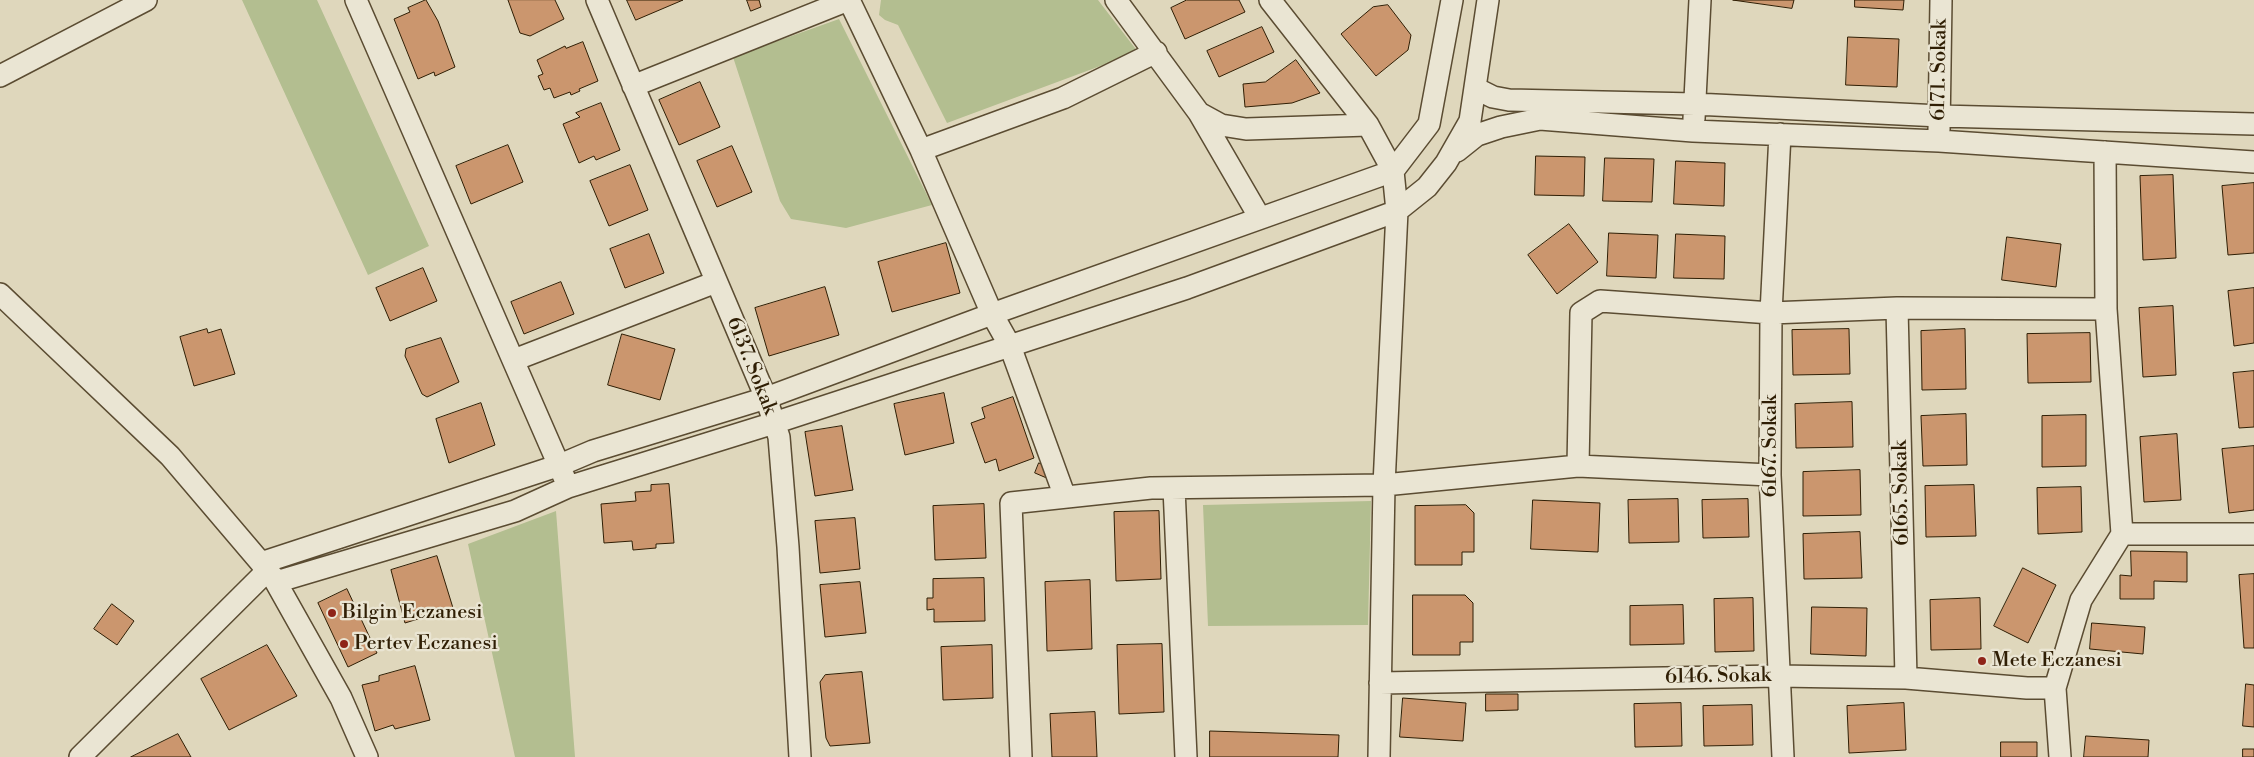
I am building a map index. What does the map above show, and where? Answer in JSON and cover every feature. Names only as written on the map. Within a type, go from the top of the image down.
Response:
[{"type":"street","points":[[0,76],[146,0]]},
{"type":"street","points":[[356,0],[568,487]]},
{"type":"street","name":"6137. Sokak","points":[[597,0],[766,398],[779,437],[788,546],[800,757]]},
{"type":"street","points":[[633,86],[821,5],[848,0],[920,150],[992,314],[1010,346],[1065,497]]},
{"type":"street","points":[[1116,0],[1199,113],[1260,218]]},
{"type":"street","points":[[1270,0],[1368,125],[1393,171],[1397,211],[1384,485],[1379,757]]},
{"type":"street","points":[[80,757],[268,571],[560,466],[593,451],[766,398],[992,314],[1393,171],[1428,124],[1452,0]]},
{"type":"street","points":[[268,571],[515,511],[568,487],[774,423],[1187,288],[1397,211],[1427,187],[1450,156],[1470,121],[1488,0]]},
{"type":"street","points":[[1693,131],[1700,0]]},
{"type":"street","name":"6171. Sokak","points":[[1939,141],[1941,0]]},
{"type":"street","points":[[920,150],[1063,98],[1156,52]]},
{"type":"street","points":[[1475,88],[1493,97],[1509,100],[1695,104],[1940,116],[2254,124]]},
{"type":"street","points":[[1199,113],[1221,125],[1246,129],[1368,125]]},
{"type":"street","points":[[1450,156],[1477,135],[1501,127],[1540,119],[1693,131],[1939,141],[2254,162]]},
{"type":"street","name":"6167. Sokak","points":[[1780,134],[1771,313],[1770,475],[1782,757]]},
{"type":"street","points":[[2060,757],[2055,688],[2081,600],[2122,534],[2106,309],[2105,152]]},
{"type":"street","points":[[514,360],[716,282]]},
{"type":"street","points":[[0,294],[170,456],[268,571],[341,698],[367,757]]},
{"type":"street","points":[[1578,466],[1581,313],[1600,301],[1771,313],[1898,308],[2106,309]]},
{"type":"street","name":"6165. Sokak","points":[[1898,308],[1906,678]]},
{"type":"street","points":[[1021,757],[1011,503],[1151,488],[1384,485],[1578,466],[1770,475]]},
{"type":"street","points":[[1174,488],[1186,757]]},
{"type":"street","points":[[2122,534],[2254,534]]},
{"type":"street","name":"6146. Sokak","points":[[1380,683],[1778,676],[1906,678],[2027,688],[2055,688]]},
{"type":"green space","points":[[242,0],[317,0],[429,246],[368,275]]},
{"type":"green space","points":[[881,0],[1098,0],[1138,52],[947,123],[898,25],[885,20],[879,15]]},
{"type":"green space","points":[[839,19],[932,205],[846,228],[791,219],[780,201],[733,57]]},
{"type":"green space","points":[[1371,501],[1368,625],[1208,626],[1203,505]]},
{"type":"green space","points":[[556,511],[575,757],[515,757],[468,544]]},
{"type":"building","points":[[426,0],[438,21],[455,67],[435,76],[434,72],[418,79],[394,19],[410,12],[408,8]]},
{"type":"building","points":[[508,0],[555,0],[564,19],[530,36],[520,33]]},
{"type":"building","points":[[627,0],[683,0],[636,20]]},
{"type":"building","points":[[747,0],[759,0],[761,7],[751,11]]},
{"type":"building","points":[[1187,0],[1239,0],[1245,12],[1185,39],[1171,8]]},
{"type":"building","points":[[1733,0],[1794,0],[1792,8]]},
{"type":"building","points":[[1855,0],[1904,0],[1903,10],[1855,7]]},
{"type":"building","points":[[1388,5],[1411,35],[1408,50],[1376,76],[1341,34],[1373,7]]},
{"type":"building","points":[[1262,27],[1274,52],[1219,77],[1207,51]]},
{"type":"building","points":[[1848,37],[1899,39],[1897,87],[1846,85]]},
{"type":"building","points":[[583,42],[598,81],[579,89],[580,91],[571,95],[570,92],[554,98],[550,88],[544,90],[538,76],[543,74],[537,60],[565,46],[566,48]]},
{"type":"building","points":[[1296,60],[1320,93],[1292,103],[1245,107],[1243,84],[1265,82]]},
{"type":"building","points":[[700,82],[720,127],[679,145],[659,100]]},
{"type":"building","points":[[601,103],[620,150],[596,160],[594,156],[579,163],[563,124],[580,117],[576,113]]},
{"type":"building","points":[[508,145],[523,182],[471,204],[456,166]]},
{"type":"building","points":[[732,146],[752,192],[717,207],[697,161]]},
{"type":"building","points":[[1536,156],[1585,157],[1584,196],[1535,195]]},
{"type":"building","points":[[1605,158],[1654,159],[1652,202],[1603,201]]},
{"type":"building","points":[[1676,161],[1725,163],[1724,206],[1674,204]]},
{"type":"building","points":[[630,165],[648,210],[609,226],[590,181]]},
{"type":"building","points":[[2173,175],[2176,258],[2143,260],[2140,176]]},
{"type":"building","points":[[2254,183],[2254,253],[2228,255],[2222,186]]},
{"type":"building","points":[[1569,224],[1598,262],[1557,294],[1528,255]]},
{"type":"building","points":[[1609,233],[1658,235],[1656,278],[1607,276]]},
{"type":"building","points":[[649,234],[664,273],[625,288],[610,249]]},
{"type":"building","points":[[1676,234],[1725,236],[1724,279],[1674,278]]},
{"type":"building","points":[[2007,237],[2061,244],[2056,287],[2002,280]]},
{"type":"building","points":[[946,243],[960,293],[892,312],[878,262]]},
{"type":"building","points":[[423,268],[437,301],[390,321],[376,288]]},
{"type":"building","points":[[561,282],[574,314],[524,334],[511,302]]},
{"type":"building","points":[[825,287],[839,335],[769,356],[755,308]]},
{"type":"building","points":[[2254,288],[2254,343],[2234,346],[2228,291]]},
{"type":"building","points":[[2173,306],[2176,375],[2143,377],[2139,308]]},
{"type":"building","points":[[207,329],[208,333],[221,329],[235,374],[194,386],[180,337]]},
{"type":"building","points":[[1849,329],[1850,374],[1793,375],[1792,330]]},
{"type":"building","points":[[1965,329],[1966,389],[1922,390],[1921,331]]},
{"type":"building","points":[[2090,333],[2091,382],[2028,383],[2027,334]]},
{"type":"building","points":[[622,334],[675,349],[660,400],[608,385]]},
{"type":"building","points":[[441,338],[459,382],[427,397],[422,394],[405,356],[406,349]]},
{"type":"building","points":[[2254,371],[2254,427],[2239,428],[2233,373]]},
{"type":"building","points":[[944,393],[954,443],[905,455],[894,404]]},
{"type":"building","points":[[1013,397],[1034,458],[999,471],[996,459],[985,463],[971,423],[985,418],[982,408]]},
{"type":"building","points":[[1852,402],[1853,447],[1796,448],[1795,404]]},
{"type":"building","points":[[481,403],[495,445],[449,463],[436,419]]},
{"type":"building","points":[[1966,414],[1967,465],[1923,466],[1921,416]]},
{"type":"building","points":[[2086,415],[2086,466],[2042,467],[2042,416]]},
{"type":"building","points":[[842,426],[853,490],[815,496],[805,432]]},
{"type":"building","points":[[2177,434],[2181,500],[2144,502],[2140,437]]},
{"type":"building","points":[[2254,446],[2254,510],[2229,513],[2222,449]]},
{"type":"building","points":[[1039,463],[1053,469],[1049,479],[1035,473]]},
{"type":"building","points":[[1860,470],[1861,515],[1803,516],[1803,472]]},
{"type":"building","points":[[669,484],[674,543],[656,544],[656,548],[633,550],[632,541],[604,543],[601,504],[636,501],[635,492],[651,491],[651,485]]},
{"type":"building","points":[[1974,485],[1976,536],[1926,537],[1925,486]]},
{"type":"building","points":[[2081,487],[2082,532],[2038,534],[2037,488]]},
{"type":"building","points":[[1678,499],[1679,542],[1629,543],[1628,500]]},
{"type":"building","points":[[1748,499],[1749,537],[1703,538],[1702,500]]},
{"type":"building","points":[[1533,500],[1600,503],[1598,552],[1531,549]]},
{"type":"building","points":[[984,504],[986,558],[935,560],[933,506]]},
{"type":"building","points":[[1466,505],[1474,513],[1474,552],[1462,552],[1462,565],[1415,565],[1415,506]]},
{"type":"building","points":[[1159,511],[1161,579],[1116,581],[1114,512]]},
{"type":"building","points":[[855,518],[860,569],[820,573],[815,521]]},
{"type":"building","points":[[1860,532],[1862,578],[1804,579],[1803,534]]},
{"type":"building","points":[[2131,551],[2187,552],[2187,582],[2154,581],[2154,599],[2120,599],[2120,575],[2131,576]]},
{"type":"building","points":[[437,556],[453,608],[405,623],[391,570]]},
{"type":"building","points":[[2023,568],[2056,585],[2028,643],[1994,626]]},
{"type":"building","points":[[2254,574],[2254,648],[2244,648],[2239,575]]},
{"type":"building","points":[[984,578],[985,621],[934,622],[934,609],[927,610],[927,598],[933,598],[933,579]]},
{"type":"building","points":[[1090,580],[1092,649],[1047,651],[1045,582]]},
{"type":"building","points":[[860,582],[866,633],[825,637],[820,585]]},
{"type":"building","points":[[347,589],[377,653],[348,667],[318,603]]},
{"type":"building","points":[[1413,595],[1465,595],[1473,603],[1473,642],[1460,642],[1460,655],[1413,655]]},
{"type":"building","points":[[1753,598],[1754,651],[1715,652],[1714,599]]},
{"type":"building","points":[[1980,598],[1981,649],[1931,650],[1930,600]]},
{"type":"building","points":[[112,604],[134,621],[117,645],[94,629]]},
{"type":"building","points":[[1683,605],[1684,644],[1630,645],[1630,606]]},
{"type":"building","points":[[1812,607],[1867,608],[1866,656],[1811,654]]},
{"type":"building","points":[[2092,623],[2145,627],[2143,654],[2090,649]]},
{"type":"building","points":[[1162,644],[1164,712],[1119,714],[1117,645]]},
{"type":"building","points":[[267,645],[297,696],[229,730],[201,679]]},
{"type":"building","points":[[992,645],[993,698],[943,700],[941,647]]},
{"type":"building","points":[[415,666],[430,720],[395,729],[393,725],[375,731],[362,685],[379,681],[379,676]]},
{"type":"building","points":[[862,672],[870,743],[830,746],[826,738],[820,682],[825,675]]},
{"type":"building","points":[[2246,684],[2254,685],[2254,727],[2243,726]]},
{"type":"building","points":[[1486,694],[1518,694],[1518,710],[1486,711]]},
{"type":"building","points":[[1403,698],[1466,703],[1463,741],[1400,737]]},
{"type":"building","points":[[1681,703],[1682,746],[1635,747],[1634,704]]},
{"type":"building","points":[[1904,703],[1906,750],[1849,753],[1847,706]]},
{"type":"building","points":[[1752,705],[1753,745],[1704,746],[1703,706]]},
{"type":"building","points":[[1095,712],[1097,757],[1052,757],[1050,714]]},
{"type":"building","points":[[1210,731],[1339,735],[1338,757],[1210,757]]},
{"type":"building","points":[[178,734],[191,757],[131,757]]},
{"type":"building","points":[[2086,736],[2149,740],[2148,757],[2084,757]]},
{"type":"building","points":[[2001,742],[2037,742],[2037,757],[2001,757]]},
{"type":"building","points":[[2243,749],[2254,749],[2254,757],[2243,757]]},
{"type":"place","name":"Bilgin Eczanesi","points":[[332,613]]},
{"type":"place","name":"Pertev Eczanesi","points":[[344,644]]},
{"type":"place","name":"Mete Eczanesi","points":[[1982,661]]}]
